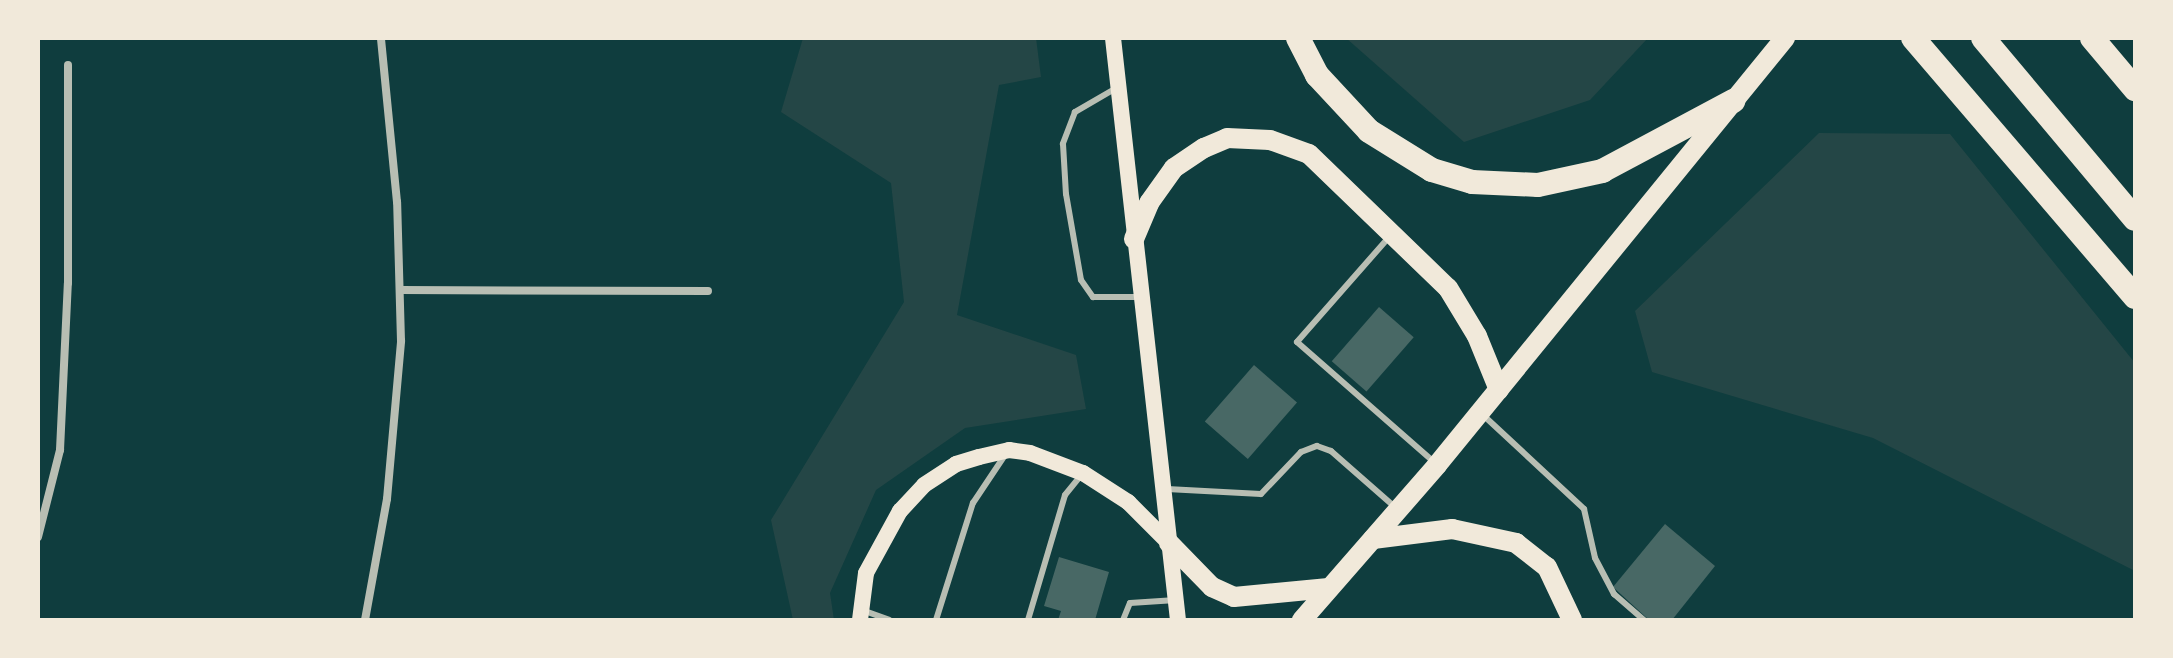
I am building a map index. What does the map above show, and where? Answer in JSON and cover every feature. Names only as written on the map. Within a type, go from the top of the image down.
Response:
[{"type":"highway","points":[[1298,38],[1317,75],[1369,131],[1432,170],[1472,182],[1538,185],[1602,171],[1733,101]]},
{"type":"highway","points":[[1913,38],[2135,297]]},
{"type":"highway","points":[[1983,38],[2135,219]]},
{"type":"highway","points":[[2092,38],[2135,89]]},
{"type":"main road","points":[[1113,38],[1178,620]]},
{"type":"main road","points":[[1302,620],[1481,413],[1785,38]]},
{"type":"main road","points":[[1134,239],[1149,203],[1174,168],[1227,138],[1270,140],[1309,154],[1448,288],[1477,336],[1499,390]]},
{"type":"main road","points":[[859,615],[880,539],[924,485],[956,464],[1009,450],[1083,473],[1128,502],[1212,587],[1234,597],[1329,588]]},
{"type":"main road","points":[[1373,539],[1452,529],[1516,543],[1547,567],[1572,620]]},
{"type":"street","points":[[365,620],[387,499],[401,341],[381,38]]},
{"type":"street","points":[[38,537],[60,450],[68,283],[68,65]]},
{"type":"street","points":[[400,290],[708,291]]},
{"type":"lane","points":[[1118,87],[1075,112],[1063,144],[1066,194],[1081,280],[1093,297],[1140,297]]},
{"type":"lane","points":[[1392,233],[1297,342],[1437,465]]},
{"type":"lane","points":[[1481,413],[1584,509],[1595,558],[1614,594],[1644,620]]},
{"type":"lane","points":[[1163,489],[1261,494],[1301,452],[1317,446],[1331,451],[1398,511]]},
{"type":"lane","points":[[936,620],[963,528],[1009,450]]},
{"type":"lane","points":[[1028,620],[1065,495],[1083,473]]},
{"type":"lane","points":[[1123,620],[1130,603],[1176,600]]},
{"type":"lane","points":[[859,615],[889,620]]},
{"type":"shaded area","points":[[803,38],[1036,38],[1041,77],[999,85],[957,315],[1076,355],[1086,409],[965,428],[876,490],[830,593],[834,620],[793,620],[771,520],[904,302],[891,183],[781,112]]},
{"type":"shaded area","points":[[1346,38],[1648,38],[1590,100],[1464,142]]},
{"type":"shaded area","points":[[1819,133],[1950,134],[2135,363],[2135,571],[1873,438],[1652,372],[1635,311]]},
{"type":"building","points":[[1379,307],[1414,337],[1366,392],[1332,361]]},
{"type":"building","points":[[1254,365],[1297,402],[1248,459],[1205,422]]},
{"type":"building","points":[[1665,524],[1715,566],[1672,620],[1649,620],[1613,587]]},
{"type":"building","points":[[1059,557],[1109,572],[1095,620],[1058,620],[1061,611],[1044,606]]}]
